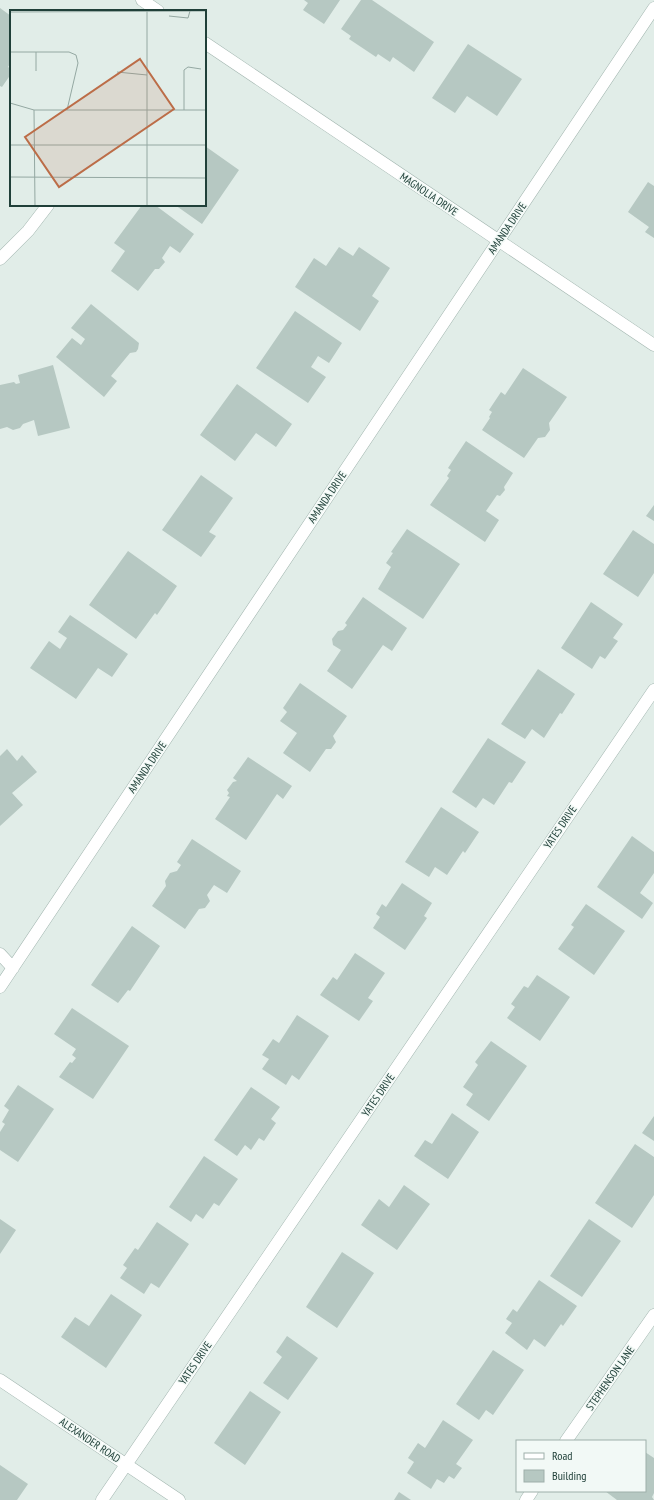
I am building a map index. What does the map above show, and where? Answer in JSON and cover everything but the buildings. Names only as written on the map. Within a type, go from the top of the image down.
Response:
[{"type":"street","points":[[142,0],[157,10]]},
{"type":"street","name":"AMANDA DRIVE","points":[[0,987],[654,8]]},
{"type":"street","name":"MAGNOLIA DRIVE","points":[[206,44],[654,345]]},
{"type":"street","points":[[0,259],[28,231],[47,206]]},
{"type":"street","name":"YATES DRIVE","points":[[102,1500],[654,690]]},
{"type":"street","points":[[0,954],[13,968]]},
{"type":"street","name":"STEPHENSON LANE","points":[[567,1440],[654,1315]]},
{"type":"street","name":"ALEXANDER ROAD","points":[[0,1380],[179,1500]]}]
